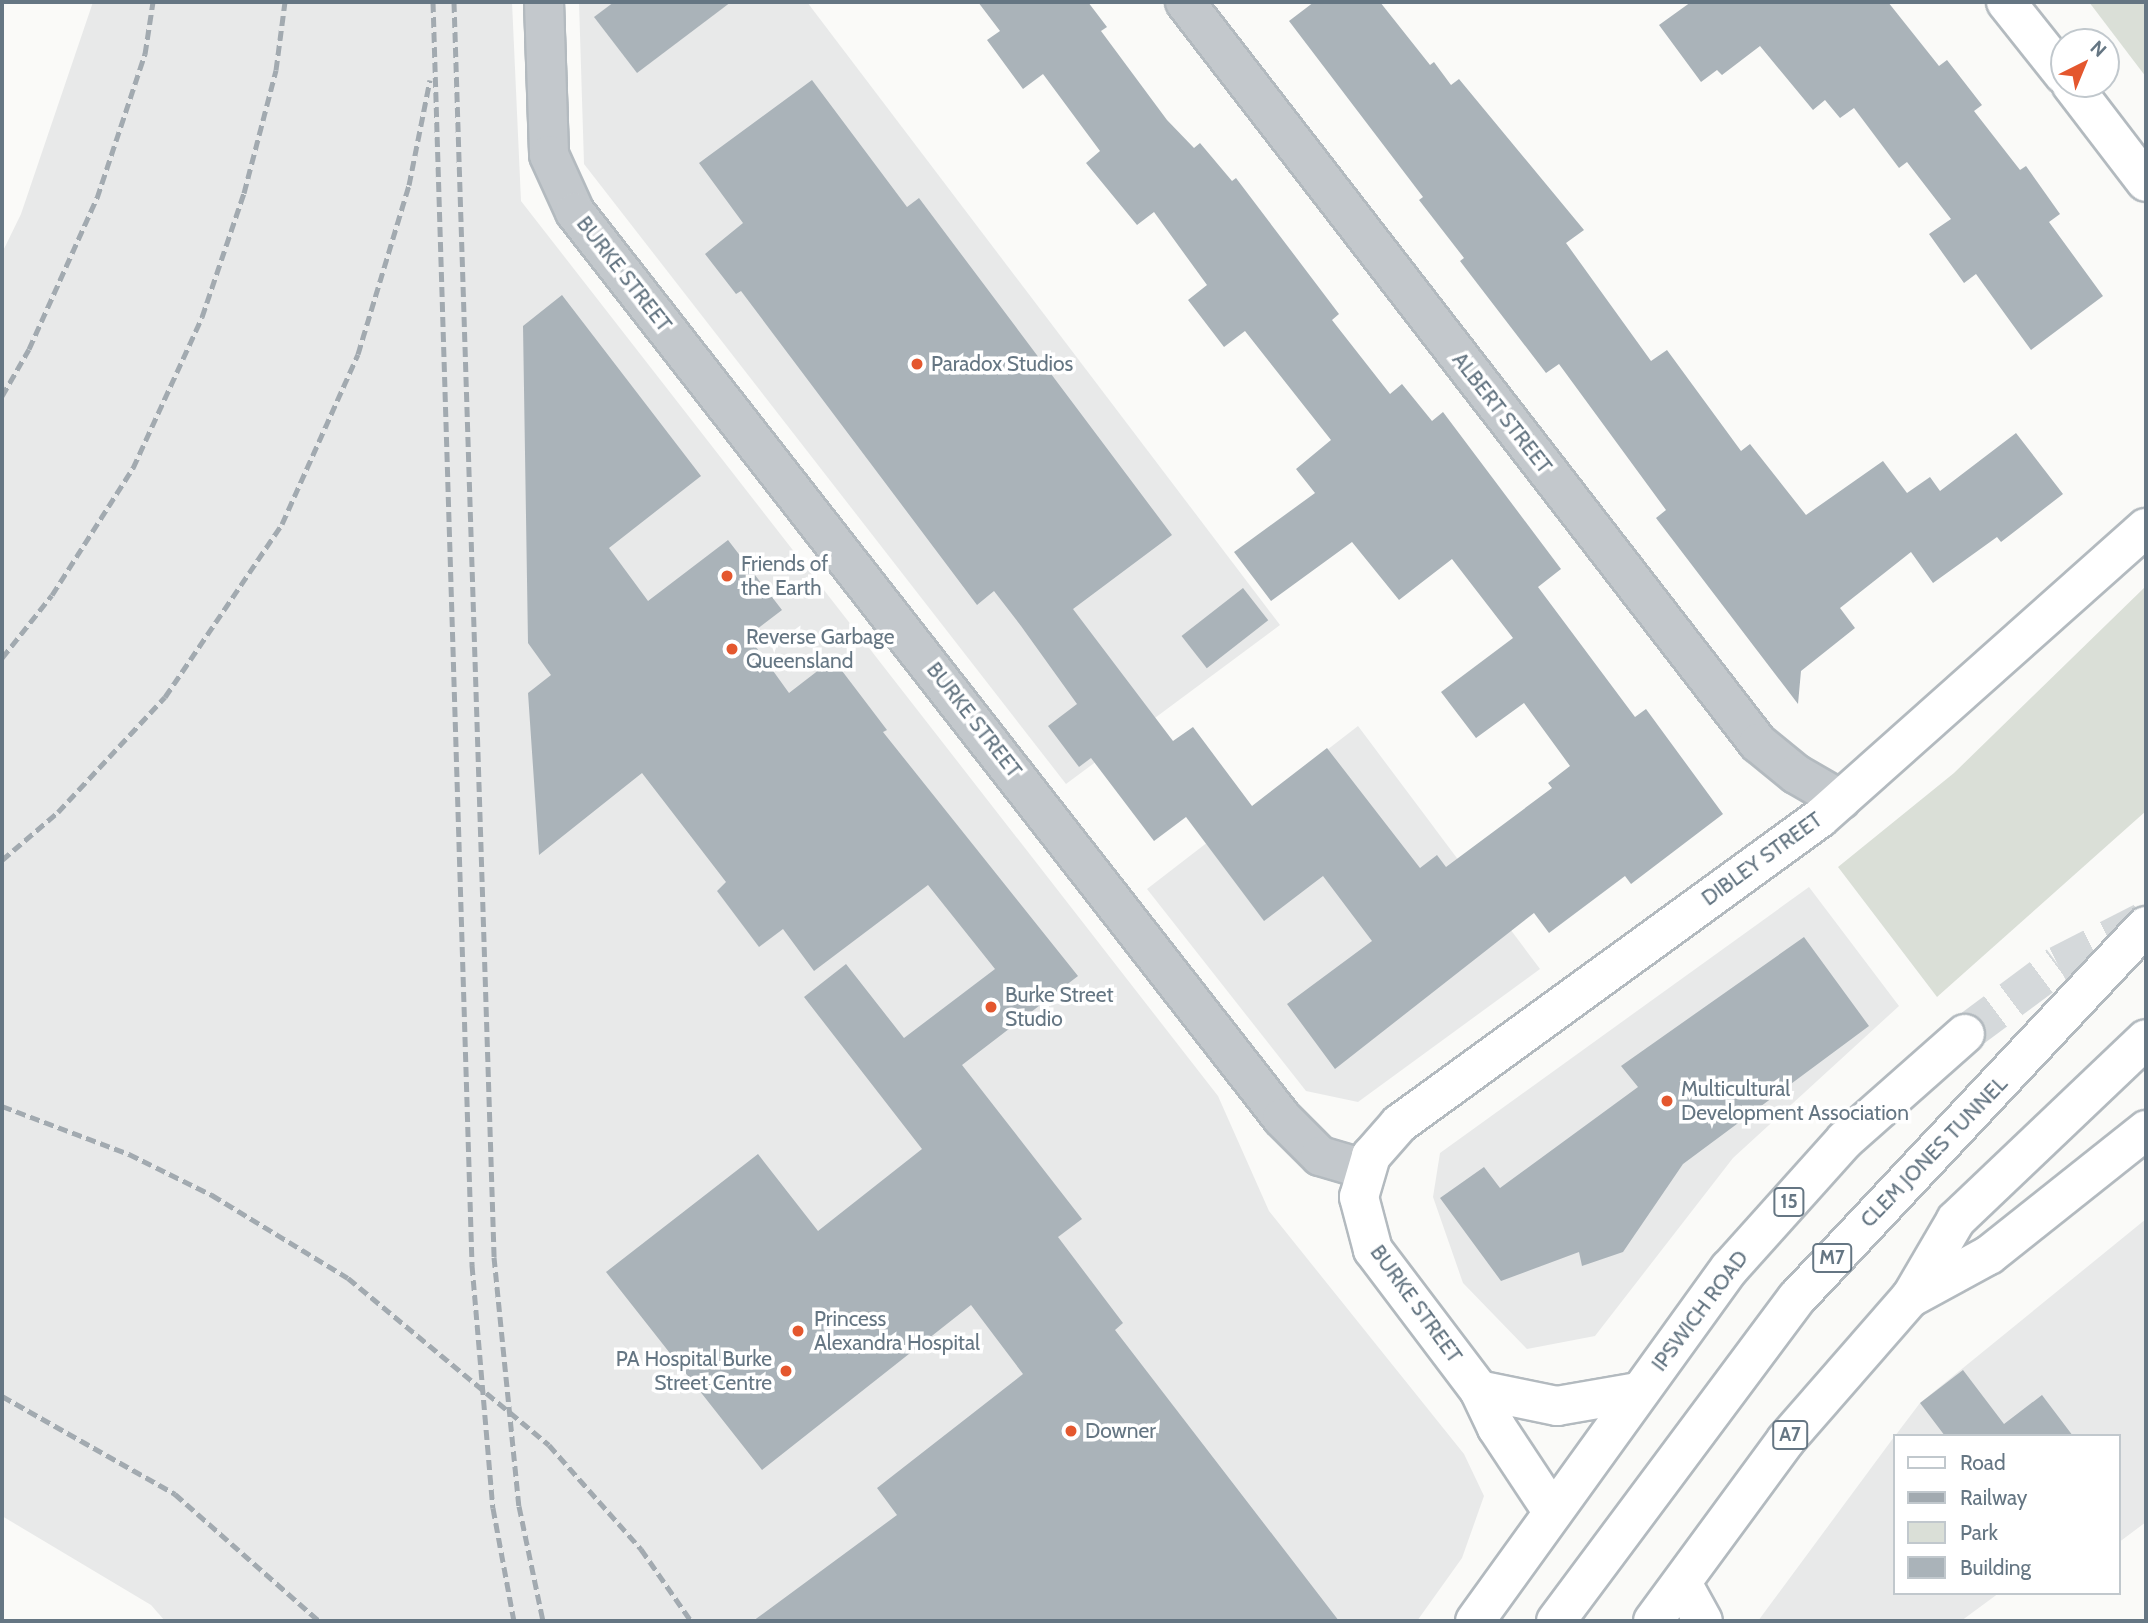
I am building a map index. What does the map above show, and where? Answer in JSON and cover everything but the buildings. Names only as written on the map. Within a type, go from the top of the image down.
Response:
[{"type":"main road","points":[[2006,2],[2050,57]]},
{"type":"main road","points":[[2082,98],[2146,182]]},
{"type":"main road","name":"DIBLEY STREET","points":[[1364,1169],[1399,1124],[1841,800],[2146,528]]},
{"type":"main road","name":"CLEM JONES TUNNEL","points":[[1556,1621],[1797,1298],[2146,926]]},
{"type":"main road","name":"IPSWICH ROAD","points":[[1475,1621],[1730,1268],[1845,1140],[1965,1034]]},
{"type":"main road","points":[[1910,1298],[1956,1220],[2146,1039]]},
{"type":"main road","points":[[1910,1298],[1989,1255],[2146,1130]]},
{"type":"main road","name":"BURKE STREET","points":[[1364,1169],[1360,1208],[1373,1250],[1479,1390],[1497,1428],[1552,1511]]},
{"type":"main road","name":"A7","points":[[1653,1621],[1786,1440],[1910,1298]]},
{"type":"main road","points":[[1479,1390],[1558,1406],[1638,1392]]},
{"type":"main road","points":[[1682,1583],[1703,1621]]},
{"type":"street","name":"BURKE STREET","points":[[544,2],[549,155],[575,212],[1288,1125],[1320,1156],[1364,1169]]},
{"type":"street","name":"ALBERT STREET","points":[[1185,2],[1758,743],[1790,770],[1841,800]]},
{"type":"shaded area","points":[[93,2],[512,2],[521,201],[1218,1096],[1269,1211],[1464,1454],[1484,1496],[1462,1558],[1417,1621],[165,1621],[151,1605],[2,1516],[2,253],[21,214]]},
{"type":"shaded area","points":[[579,2],[807,2],[1280,625],[1066,784],[584,164]]},
{"type":"shaded area","points":[[1358,726],[1540,969],[1358,1102],[1306,1091],[1147,889]]},
{"type":"shaded area","points":[[1809,887],[1899,1006],[1733,1158],[1595,1336],[1527,1349],[1463,1283],[1433,1197],[1440,1153]]},
{"type":"shaded area","points":[[2146,1219],[2146,1522],[2120,1542],[2120,1434],[1897,1434],[1920,1403]]},
{"type":"shaded area","points":[[1892,1440],[1892,1595],[1996,1595],[1961,1621],[1758,1621]]},
{"type":"green space","points":[[2089,2],[2146,2],[2146,77],[2120,43],[2120,28],[2109,28]]},
{"type":"green space","points":[[2146,586],[2146,811],[1937,997],[1838,867],[1954,773]]},
{"type":"tunnel","points":[[1965,1034],[2058,965],[2146,920]]},
{"type":"railway","points":[[2,396],[29,349],[97,198],[145,54],[153,2]]},
{"type":"railway","points":[[2,658],[52,595],[133,468],[202,317],[244,193],[276,70],[285,2]]},
{"type":"railway","points":[[433,2],[472,1265],[493,1508],[514,1621]]},
{"type":"railway","points":[[454,2],[494,1257],[519,1506],[543,1621]]},
{"type":"railway","points":[[2,860],[58,812],[165,697],[282,524],[358,354],[409,185],[430,80]]},
{"type":"railway","points":[[2,1106],[129,1154],[212,1195],[348,1278],[549,1445],[641,1549],[691,1621]]},
{"type":"railway","points":[[2,1396],[175,1494],[319,1621]]},
{"type":"place","name":"Paradox Studios","points":[[917,364]]},
{"type":"place","name":"Friends of the Earth","points":[[727,576]]},
{"type":"place","name":"Reverse Garbage Queensland","points":[[732,649]]},
{"type":"place","name":"Burke Street Studio","points":[[991,1007]]},
{"type":"place","name":"Multicultural Development Association","points":[[1667,1101]]},
{"type":"place","name":"Princess Alexandra Hospital","points":[[798,1331]]},
{"type":"place","name":"PA Hospital Burke Street Centre","points":[[786,1371]]},
{"type":"place","name":"Downer","points":[[1071,1431]]}]
